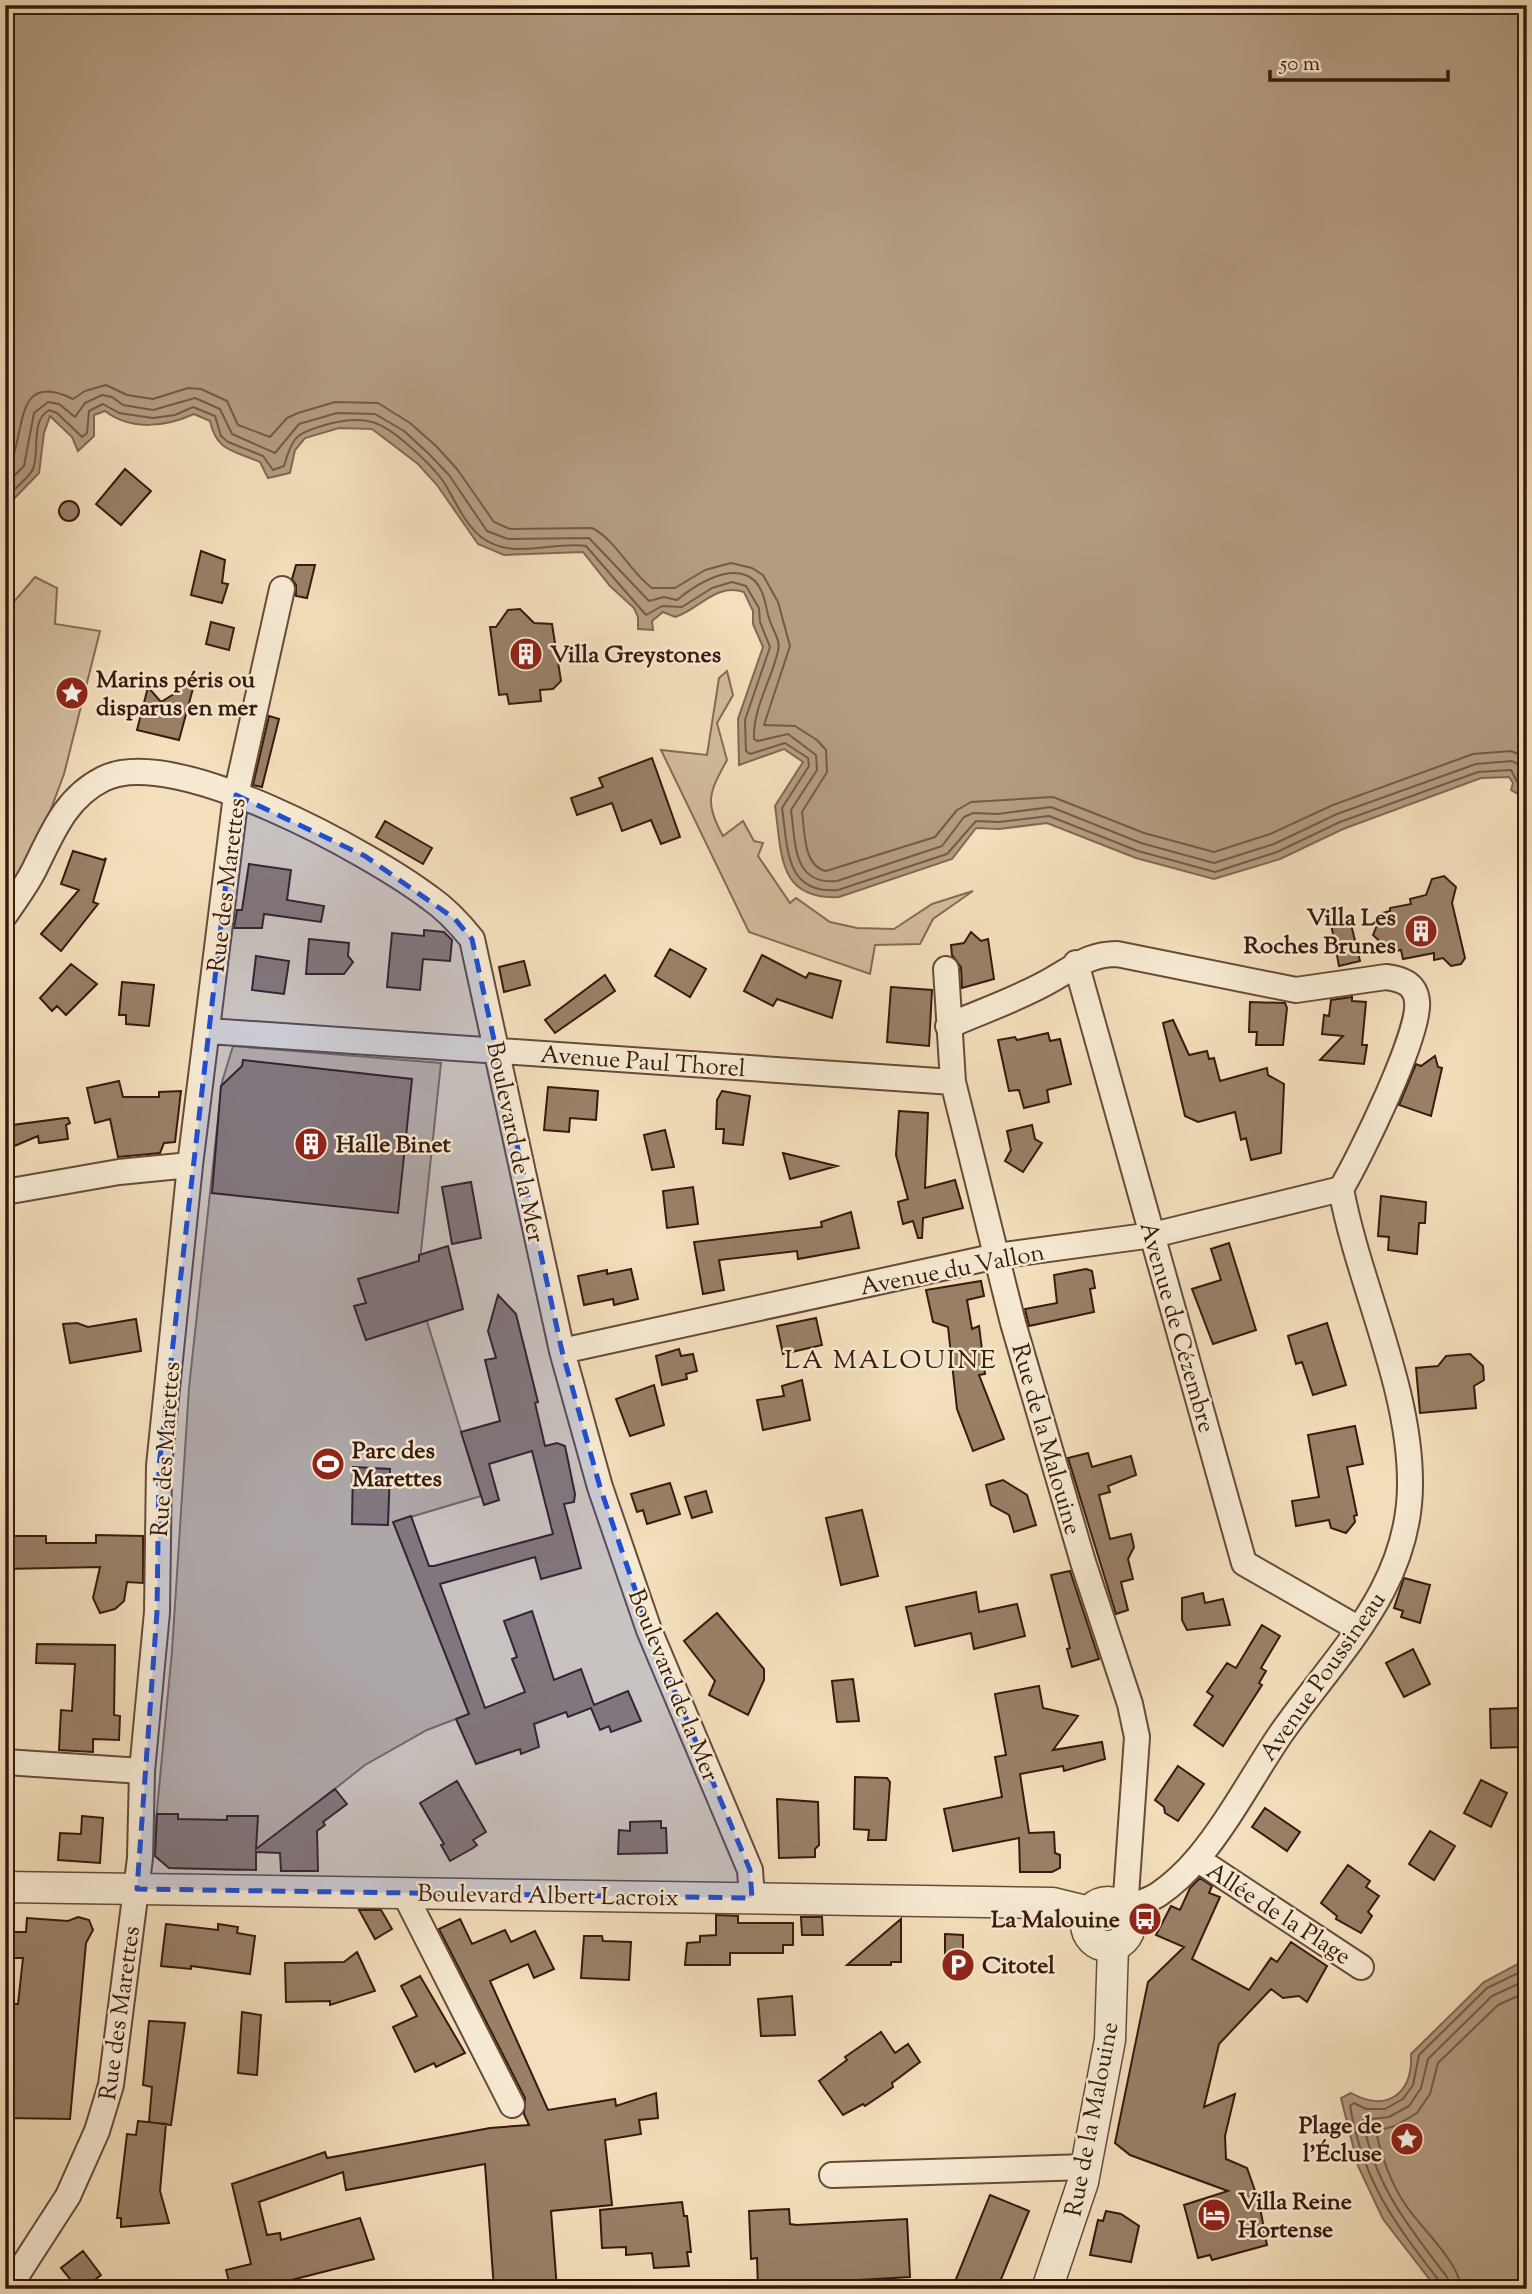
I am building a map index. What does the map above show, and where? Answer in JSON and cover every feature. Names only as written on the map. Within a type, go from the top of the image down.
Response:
[{"type":"street","name":"Rue des Marettes","points":[[8,2289],[68,2196],[105,2108],[121,2022],[136,1889],[142,1772],[157,1612],[159,1466],[190,1165],[236,794],[282,589]]},
{"type":"street","name":"Boulevard de la Mer","points":[[5,915],[33,872],[63,813],[81,792],[106,777],[141,771],[180,776],[236,794],[298,821],[365,856],[430,897],[456,919],[472,939],[562,1351],[600,1487],[649,1630],[750,1870],[752,1899]]},
{"type":"street","points":[[948,1026],[1053,980],[1076,963],[1099,954],[1117,954],[1296,990],[1386,976],[1400,979],[1411,985],[1417,1000],[1413,1025],[1367,1144],[1341,1189]]},
{"type":"street","name":"Avenue de Cézembre","points":[[1076,963],[1244,1563],[1359,1629]]},
{"type":"street","name":"Rue de la Malouine","points":[[946,969],[953,1082],[1021,1350],[1083,1562],[1130,1704],[1137,1737],[1123,1908]]},
{"type":"street","name":"Avenue Paul Thorel","points":[[208,1031],[953,1082]]},
{"type":"street","points":[[5,1192],[119,1172],[190,1165]]},
{"type":"street","name":"Avenue du Vallon","points":[[562,1351],[997,1256],[1153,1236],[1341,1189]]},
{"type":"street","name":"Avenue Poussineau","points":[[1123,1908],[1157,1895],[1197,1859],[1282,1732],[1359,1629],[1383,1592],[1402,1550],[1410,1481],[1402,1414],[1350,1234],[1341,1189]]},
{"type":"street","points":[[5,1762],[142,1772]]},
{"type":"street","name":"Allée de la Plage","points":[[1197,1859],[1360,1967]]},
{"type":"street","name":"Boulevard Albert Lacroix","points":[[5,1887],[1053,1903],[1090,1913]]},
{"type":"street","points":[[404,1893],[512,2105]]},
{"type":"street","points":[[1100,1904],[1123,1908],[1130,1930],[1123,1941],[1113,1946],[1099,1944],[1088,1934],[1086,1927],[1090,1913],[1100,1904]]},
{"type":"street","name":"Rue de la Malouine","points":[[1047,2289],[1086,2166],[1110,2040],[1114,1994],[1113,1946]]},
{"type":"street","points":[[832,2175],[1086,2166]]},
{"type":"highlighted area","points":[[236,795],[365,856],[455,919],[472,939],[562,1351],[600,1487],[649,1630],[750,1870],[752,1898],[137,1889],[157,1612],[159,1466]]},
{"type":"shaded area","points":[[35,577],[57,588],[55,624],[100,631],[64,774],[36,849],[5,895],[5,612]]},
{"type":"shaded area","points":[[727,671],[733,695],[717,723],[727,760],[713,790],[713,814],[723,836],[743,821],[754,841],[763,843],[758,856],[790,903],[796,898],[830,922],[857,928],[894,929],[932,904],[973,891],[933,919],[920,944],[875,945],[870,974],[749,932],[661,750],[707,755],[719,678]]},
{"type":"shaded area","name":"Parc des Marettes","points":[[233,1046],[441,1063],[417,1289],[481,1496],[397,1521],[400,1539],[469,1714],[427,1730],[365,1765],[240,1864],[240,1870],[169,1868],[153,1852],[172,1651],[189,1388],[222,1082]]},
{"type":"water","points":[[5,5],[1527,5],[1527,799],[1511,790],[1513,783],[1509,777],[1481,778],[1343,829],[1280,859],[1214,879],[1136,858],[1047,823],[999,829],[976,828],[952,859],[839,897],[819,896],[804,891],[793,882],[786,870],[779,840],[775,806],[803,762],[784,749],[739,765],[738,719],[763,647],[753,624],[753,611],[744,592],[734,590],[716,594],[675,617],[663,612],[652,621],[653,630],[638,629],[638,617],[634,608],[610,586],[583,552],[504,555],[478,544],[437,485],[418,464],[372,429],[339,428],[305,438],[295,450],[290,473],[268,478],[260,462],[228,449],[217,439],[210,421],[194,414],[172,422],[148,425],[126,422],[105,411],[94,415],[94,436],[78,451],[72,437],[50,416],[44,433],[39,473],[5,508]]},
{"type":"water","name":"Plage de l'Écluse","points":[[1527,1959],[1527,2289],[1437,2289],[1383,2219],[1358,2166],[1341,2098],[1351,2093],[1376,2101],[1395,2096],[1408,2080],[1411,2054],[1484,1982]]},
{"type":"building","points":[[125,469],[151,491],[121,525],[96,504]]},
{"type":"building","points":[[69,501],[76,504],[79,511],[76,518],[69,521],[62,518],[59,511],[62,504]]},
{"type":"building","points":[[201,551],[225,560],[222,583],[228,584],[222,603],[191,595]]},
{"type":"building","points":[[296,565],[315,565],[307,598],[296,596],[296,585],[292,579]]},
{"type":"building","name":"Villa Greystones","points":[[520,609],[534,623],[552,624],[561,681],[553,689],[540,690],[541,701],[509,704],[507,694],[499,695],[490,627],[496,627],[508,610]]},
{"type":"building","points":[[211,622],[234,628],[229,650],[206,644]]},
{"type":"building","points":[[195,681],[179,740],[137,730],[148,687],[161,702]]},
{"type":"building","points":[[269,716],[279,719],[262,787],[253,785]]},
{"type":"building","points":[[652,758],[680,837],[661,844],[651,820],[622,831],[612,803],[577,815],[571,798],[603,787],[599,778]]},
{"type":"building","points":[[385,821],[432,848],[423,864],[376,837]]},
{"type":"building","points":[[73,851],[104,860],[106,858],[93,902],[98,904],[61,951],[41,934],[79,890],[61,884]]},
{"type":"building","points":[[249,864],[291,870],[287,900],[324,906],[321,922],[264,914],[262,928],[234,928],[237,910],[242,910]]},
{"type":"building","name":"Villa Les Roches Brunes","points":[[1444,876],[1456,887],[1452,903],[1465,958],[1461,964],[1451,966],[1443,958],[1434,960],[1434,953],[1403,959],[1401,950],[1391,952],[1373,935],[1382,913],[1390,911],[1390,908],[1411,904],[1410,899],[1426,895],[1432,879]]},
{"type":"building","points":[[1350,920],[1360,961],[1339,966],[1331,924]]},
{"type":"building","points":[[424,930],[444,932],[452,940],[450,961],[423,959],[420,990],[387,987],[392,933],[424,936]]},
{"type":"building","points":[[971,932],[981,941],[988,939],[994,979],[962,988],[961,967],[952,955],[951,945],[964,943]]},
{"type":"building","points":[[309,939],[349,943],[348,956],[353,962],[344,974],[306,974]]},
{"type":"building","points":[[670,949],[706,969],[690,997],[655,976]]},
{"type":"building","points":[[762,955],[806,978],[809,973],[841,981],[832,1018],[777,999],[773,1006],[744,991]]},
{"type":"building","points":[[256,956],[289,961],[284,994],[252,990]]},
{"type":"building","points":[[524,961],[530,985],[504,992],[499,967]]},
{"type":"building","points":[[71,964],[97,984],[66,1015],[57,1006],[52,1011],[40,998]]},
{"type":"building","points":[[605,975],[615,991],[555,1033],[545,1020]]},
{"type":"building","points":[[122,982],[154,985],[149,1026],[126,1024],[126,1015],[119,1015]]},
{"type":"building","points":[[891,987],[932,990],[929,1046],[887,1042]]},
{"type":"building","points":[[1352,997],[1352,1001],[1366,1002],[1362,1045],[1367,1045],[1364,1064],[1320,1060],[1343,1036],[1322,1034],[1324,1015],[1329,1016],[1331,1000]]},
{"type":"building","points":[[1250,1002],[1285,1003],[1287,1008],[1283,1045],[1256,1045],[1257,1032],[1249,1032]]},
{"type":"building","points":[[1173,1020],[1189,1055],[1207,1051],[1209,1059],[1214,1058],[1220,1081],[1267,1068],[1268,1075],[1284,1084],[1281,1153],[1251,1160],[1246,1138],[1241,1140],[1235,1112],[1198,1122],[1185,1116],[1163,1023]]},
{"type":"building","points":[[1048,1033],[1050,1041],[1060,1039],[1071,1084],[1047,1090],[1049,1102],[1024,1108],[1019,1090],[1009,1091],[998,1040],[1015,1037],[1017,1040]]},
{"type":"building","points":[[1435,1056],[1438,1067],[1442,1068],[1431,1116],[1399,1105],[1416,1064],[1421,1066]]},
{"type":"building","name":"Halle Binet","points":[[243,1060],[412,1079],[398,1213],[212,1193],[221,1086],[242,1066]]},
{"type":"building","points":[[119,1081],[123,1097],[159,1097],[159,1092],[181,1091],[175,1142],[164,1143],[160,1153],[118,1157],[110,1119],[95,1123],[87,1088]]},
{"type":"building","points":[[548,1087],[598,1091],[596,1120],[570,1118],[569,1132],[544,1130]]},
{"type":"building","points":[[722,1091],[750,1096],[743,1145],[723,1143],[724,1129],[716,1129],[717,1100]]},
{"type":"building","points":[[899,1111],[928,1113],[925,1188],[955,1180],[963,1208],[923,1218],[922,1238],[918,1238],[913,1221],[903,1224],[898,1202],[908,1199],[896,1155]]},
{"type":"building","points":[[68,1118],[68,1139],[39,1143],[38,1136],[5,1150],[5,1126]]},
{"type":"building","points":[[1032,1125],[1035,1139],[1042,1143],[1023,1172],[1005,1161],[1011,1150],[1007,1131]]},
{"type":"building","points":[[665,1130],[674,1167],[652,1170],[644,1135]]},
{"type":"building","points":[[783,1153],[837,1166],[790,1179]]},
{"type":"building","points":[[471,1182],[481,1238],[452,1244],[442,1187]]},
{"type":"building","points":[[693,1187],[698,1224],[667,1228],[663,1191]]},
{"type":"building","points":[[1381,1196],[1426,1202],[1425,1223],[1419,1223],[1417,1254],[1388,1250],[1389,1237],[1378,1236]]},
{"type":"building","points":[[851,1212],[859,1248],[798,1259],[797,1251],[719,1260],[724,1290],[703,1294],[694,1242],[822,1227],[821,1222]]},
{"type":"building","points":[[1229,1243],[1256,1330],[1213,1344],[1192,1289],[1221,1280],[1211,1249]]},
{"type":"building","points":[[448,1246],[463,1309],[366,1340],[354,1306],[366,1303],[358,1279],[419,1261],[419,1255]]},
{"type":"building","points":[[631,1269],[638,1299],[614,1305],[613,1299],[584,1305],[578,1276],[607,1270],[607,1274]]},
{"type":"building","points":[[1086,1269],[1092,1271],[1095,1288],[1090,1289],[1094,1312],[1029,1326],[1025,1309],[1057,1303],[1054,1275]]},
{"type":"building","points":[[981,1281],[984,1296],[967,1300],[972,1329],[979,1326],[985,1374],[979,1375],[1004,1439],[973,1451],[957,1409],[948,1327],[933,1322],[926,1290]]},
{"type":"building","points":[[498,1295],[516,1314],[538,1402],[535,1403],[545,1446],[557,1443],[565,1446],[575,1494],[574,1502],[564,1504],[581,1568],[541,1579],[535,1557],[440,1584],[485,1708],[525,1692],[512,1659],[517,1657],[504,1621],[532,1611],[554,1680],[581,1669],[594,1705],[628,1691],[641,1721],[611,1732],[609,1726],[600,1730],[591,1708],[568,1717],[566,1712],[534,1724],[539,1747],[521,1754],[520,1749],[476,1764],[456,1719],[469,1714],[393,1522],[411,1516],[429,1566],[553,1534],[532,1451],[489,1464],[499,1500],[484,1505],[461,1432],[500,1421],[485,1360],[496,1358],[488,1331]]},
{"type":"building","points":[[816,1318],[822,1345],[783,1354],[777,1326]]},
{"type":"building","points":[[136,1319],[141,1351],[70,1363],[63,1324],[77,1323],[88,1327]]},
{"type":"building","points":[[1327,1323],[1346,1385],[1313,1395],[1302,1362],[1296,1364],[1288,1336]]},
{"type":"building","points":[[679,1349],[681,1356],[693,1354],[697,1371],[686,1374],[687,1379],[662,1385],[656,1356]]},
{"type":"building","points":[[1470,1354],[1483,1366],[1484,1380],[1474,1386],[1476,1408],[1420,1413],[1416,1368],[1438,1366],[1446,1356]]},
{"type":"building","points":[[802,1380],[810,1420],[763,1430],[757,1400],[784,1396],[782,1386]]},
{"type":"building","points":[[654,1385],[664,1425],[630,1436],[616,1399]]},
{"type":"building","points":[[1355,1426],[1363,1464],[1347,1467],[1357,1515],[1354,1516],[1355,1522],[1346,1533],[1331,1528],[1329,1520],[1296,1526],[1292,1501],[1319,1497],[1308,1435]]},
{"type":"building","points":[[1088,1453],[1092,1467],[1131,1456],[1136,1475],[1108,1486],[1110,1492],[1099,1495],[1110,1539],[1131,1534],[1134,1547],[1128,1559],[1133,1579],[1121,1582],[1128,1610],[1116,1614],[1068,1458]]},
{"type":"building","points":[[353,1467],[390,1469],[388,1525],[352,1524]]},
{"type":"building","points":[[1003,1480],[1027,1495],[1036,1525],[1014,1532],[1009,1515],[991,1505],[986,1485]]},
{"type":"building","points":[[670,1483],[680,1514],[647,1524],[643,1510],[637,1512],[631,1494]]},
{"type":"building","points":[[706,1491],[712,1512],[692,1518],[685,1497]]},
{"type":"building","points":[[862,1510],[878,1576],[841,1585],[826,1518]]},
{"type":"building","points":[[96,1535],[143,1536],[143,1583],[127,1582],[124,1601],[115,1609],[100,1613],[93,1598],[100,1567],[5,1569],[5,1536],[46,1536],[46,1543],[96,1543]]},
{"type":"building","points":[[1070,1571],[1099,1659],[1072,1667],[1067,1649],[1070,1648],[1051,1575]]},
{"type":"building","points":[[1404,1578],[1430,1585],[1420,1623],[1401,1617],[1403,1611],[1394,1608]]},
{"type":"building","points":[[976,1592],[979,1612],[1017,1604],[1025,1636],[974,1649],[971,1633],[915,1646],[906,1607]]},
{"type":"building","points":[[1203,1593],[1205,1603],[1223,1599],[1230,1625],[1187,1630],[1182,1620],[1182,1598]]},
{"type":"building","points":[[717,1613],[764,1669],[764,1680],[748,1715],[709,1695],[715,1681],[684,1641]]},
{"type":"building","points":[[1262,1625],[1280,1636],[1261,1668],[1266,1671],[1259,1683],[1262,1685],[1223,1746],[1194,1725],[1213,1696],[1207,1692],[1227,1663],[1236,1668]]},
{"type":"building","points":[[37,1644],[115,1645],[114,1715],[120,1716],[119,1740],[93,1739],[93,1752],[59,1750],[61,1710],[72,1711],[75,1664],[36,1663]]},
{"type":"building","points":[[1413,1649],[1430,1684],[1404,1697],[1386,1663]]},
{"type":"building","points":[[853,1679],[859,1721],[837,1722],[832,1681]]},
{"type":"building","points":[[1039,1686],[1043,1708],[1078,1716],[1053,1750],[1102,1742],[1105,1759],[1064,1771],[1063,1766],[1020,1774],[1029,1833],[1054,1832],[1055,1853],[1060,1855],[1060,1868],[1052,1872],[1020,1872],[1019,1838],[953,1851],[944,1809],[1002,1797],[995,1757],[1006,1755],[995,1694]]},
{"type":"building","points":[[1520,1708],[1522,1747],[1491,1748],[1490,1709]]},
{"type":"building","points":[[1178,1766],[1204,1784],[1178,1821],[1165,1813],[1164,1807],[1155,1800]]},
{"type":"building","points":[[855,1777],[887,1778],[890,1782],[886,1840],[868,1840],[869,1830],[854,1829]]},
{"type":"building","points":[[1481,1780],[1507,1793],[1491,1827],[1464,1813]]},
{"type":"building","points":[[457,1781],[486,1832],[473,1840],[477,1845],[450,1861],[441,1845],[444,1844],[420,1803]]},
{"type":"building","points":[[335,1789],[347,1804],[323,1822],[325,1825],[317,1831],[318,1871],[281,1871],[280,1853],[256,1852],[256,1870],[169,1868],[155,1856],[157,1814],[178,1814],[178,1819],[227,1820],[227,1816],[258,1816],[256,1849]]},
{"type":"building","points":[[777,1799],[818,1802],[819,1845],[815,1849],[815,1857],[779,1858]]},
{"type":"building","points":[[1265,1808],[1300,1832],[1287,1851],[1252,1827]]},
{"type":"building","points":[[82,1816],[103,1818],[100,1863],[58,1860],[60,1833],[81,1834]]},
{"type":"building","points":[[661,1821],[661,1828],[666,1828],[667,1853],[618,1854],[619,1830],[630,1831],[630,1822]]},
{"type":"building","points":[[1430,1831],[1455,1846],[1434,1880],[1409,1864]]},
{"type":"building","points":[[1348,1865],[1370,1881],[1366,1887],[1379,1896],[1368,1912],[1372,1916],[1361,1933],[1336,1919],[1337,1916],[1321,1903]]},
{"type":"building","points":[[1200,1878],[1212,1886],[1209,1893],[1220,1897],[1192,1959],[1249,1990],[1271,1958],[1277,1962],[1291,1942],[1327,1966],[1307,2002],[1299,1996],[1283,1998],[1271,1989],[1219,2044],[1204,2107],[1235,2094],[1225,2136],[1226,2159],[1247,2168],[1259,2202],[1267,2245],[1212,2260],[1210,2255],[1198,2258],[1184,2205],[1228,2191],[1130,2155],[1115,2143],[1148,1982],[1184,1947],[1156,1935],[1171,1906],[1180,1910],[1190,1888]]},
{"type":"building","points":[[359,1910],[381,1910],[392,1929],[375,1939]]},
{"type":"building","points":[[716,1915],[738,1916],[738,1923],[793,1923],[793,1945],[783,1945],[783,1953],[730,1953],[730,1965],[685,1965],[687,1943],[700,1942],[700,1936],[716,1935]]},
{"type":"building","points":[[78,1917],[89,1920],[93,1930],[86,1943],[70,2119],[5,2118],[5,2076],[9,2076],[13,2023],[8,2023],[9,2004],[18,2004],[23,1958],[5,1958],[5,1932],[26,1932],[27,1918],[68,1921]]},
{"type":"building","points":[[801,1917],[822,1917],[823,1935],[802,1935]]},
{"type":"building","points":[[460,1919],[472,1944],[505,1930],[511,1942],[535,1931],[554,1969],[534,1978],[528,1964],[490,1981],[548,2110],[615,2099],[616,2106],[656,2093],[658,2118],[639,2120],[641,2134],[605,2140],[612,2205],[551,2211],[557,2289],[494,2289],[485,2164],[346,2190],[343,2172],[259,2202],[267,2235],[280,2233],[281,2240],[360,2218],[374,2259],[256,2289],[231,2289],[226,2270],[251,2264],[232,2184],[325,2152],[327,2158],[490,2128],[529,2125],[524,2114],[525,2098],[439,1929]]},
{"type":"building","points":[[901,1919],[901,1962],[891,1962],[891,1965],[847,1965]]},
{"type":"building","points":[[166,1924],[218,1930],[218,1924],[238,1927],[237,1933],[255,1936],[250,1974],[191,1966],[191,1969],[161,1966]]},
{"type":"building","points":[[945,1934],[963,1935],[963,1971],[945,1971]]},
{"type":"building","points":[[584,1936],[602,1936],[603,1941],[631,1942],[629,1980],[581,1978]]},
{"type":"building","points":[[357,1952],[375,1991],[330,2005],[330,2001],[286,2002],[285,1963],[344,1962]]},
{"type":"building","points":[[420,1976],[465,2053],[436,2067],[434,2063],[415,2072],[393,2027],[417,2016],[401,1986]]},
{"type":"building","points":[[792,1996],[795,2035],[761,2036],[758,1999]]},
{"type":"building","points":[[242,2012],[261,2015],[257,2075],[238,2073]]},
{"type":"building","points":[[149,2021],[185,2023],[171,2125],[149,2122],[152,2087],[143,2085]]},
{"type":"building","points":[[881,2032],[895,2053],[908,2044],[920,2062],[892,2083],[893,2087],[865,2106],[863,2104],[843,2115],[819,2081],[847,2060],[845,2057]]},
{"type":"building","points":[[138,2121],[166,2124],[160,2191],[169,2223],[121,2227],[121,2218],[117,2218],[127,2134],[136,2135]]},
{"type":"building","points":[[990,2195],[1029,2211],[997,2289],[952,2289]]},
{"type":"building","points":[[682,2202],[684,2216],[687,2216],[691,2252],[687,2252],[689,2266],[654,2268],[652,2253],[626,2255],[626,2247],[602,2248],[600,2210]]},
{"type":"building","points":[[789,2209],[790,2224],[797,2225],[907,2219],[910,2277],[825,2282],[825,2288],[758,2289],[757,2258],[751,2259],[749,2211]]},
{"type":"building","points":[[1106,2211],[1121,2214],[1139,2226],[1131,2262],[1090,2255],[1098,2220],[1103,2221]]},
{"type":"building","points":[[83,2251],[101,2275],[83,2289],[78,2289],[61,2268]]},
{"type":"place","name":"Villa Greystones","points":[[526,654]]},
{"type":"place","name":"Marins péris ou disparus en mer","points":[[72,693]]},
{"type":"place","name":"Villa Les Roches Brunes","points":[[1421,931]]},
{"type":"place","name":"Halle Binet","points":[[311,1144]]},
{"type":"place","name":"Parc des Marettes","points":[[328,1464]]},
{"type":"place","name":"La Malouine","points":[[1145,1919]]},
{"type":"place","name":"Citotel","points":[[958,1965]]},
{"type":"place","name":"Plage de l'Écluse","points":[[1407,2139]]},
{"type":"place","name":"Villa Reine Hortense","points":[[1214,2215]]},
{"type":"district","name":"LA MALOUINE","points":[[891,1359]]}]
